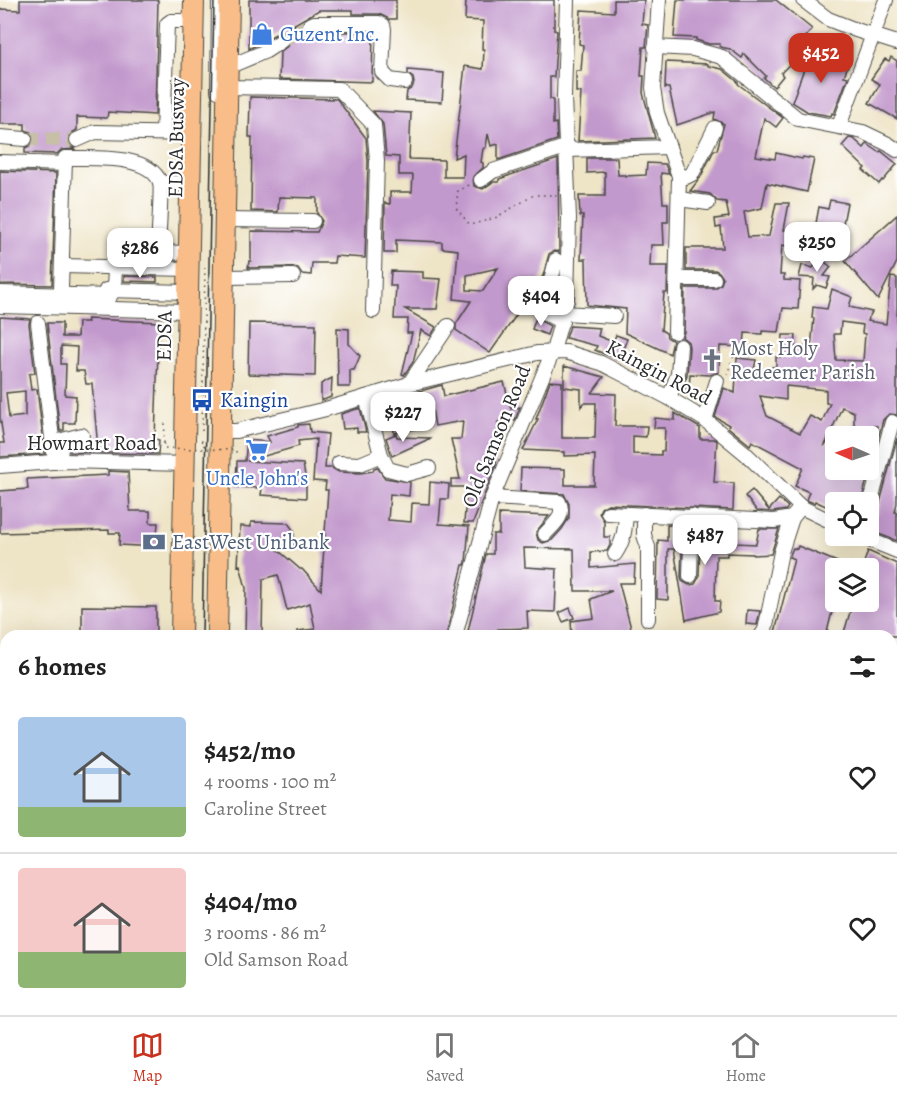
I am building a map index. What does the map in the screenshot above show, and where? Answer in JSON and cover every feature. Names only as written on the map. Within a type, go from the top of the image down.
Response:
[{"type":"highway","name":"EDSA","points":[[181,630],[185,464],[194,263],[191,183],[194,0]]},
{"type":"highway","points":[[217,630],[211,431],[224,277],[230,0]]},
{"type":"street","name":"EDSA Busway","points":[[188,630],[200,0]]},
{"type":"street","name":"EDSA Busway","points":[[208,630],[219,0]]},
{"type":"street","name":"Old Samson Road","points":[[457,630],[492,498],[553,351],[564,312],[569,218],[568,148],[564,97],[567,0]]},
{"type":"street","points":[[659,0],[653,88],[657,112],[679,176],[675,332]]},
{"type":"street","points":[[802,0],[828,19],[897,43]]},
{"type":"street","points":[[839,126],[886,0]]},
{"type":"street","points":[[163,133],[167,24],[171,21],[194,21]]},
{"type":"street","points":[[310,25],[314,23],[380,23],[384,29],[382,72],[390,80],[405,82]]},
{"type":"street","points":[[228,67],[266,51],[281,41]]},
{"type":"street","points":[[655,47],[693,49],[722,57],[798,119],[863,132],[897,150]]},
{"type":"street","points":[[228,87],[339,89],[374,125],[377,161],[373,312]]},
{"type":"street","points":[[679,176],[686,177],[692,174],[715,128]]},
{"type":"street","points":[[77,140],[95,132],[192,134]]},
{"type":"street","points":[[0,137],[25,139]]},
{"type":"street","points":[[481,180],[493,171],[568,148],[669,147]]},
{"type":"street","points":[[57,291],[62,266],[65,158],[133,162],[146,166],[160,183],[153,252],[194,263]]},
{"type":"street","points":[[0,162],[65,164]]},
{"type":"street","points":[[160,183],[191,183]]},
{"type":"street","points":[[679,199],[708,203]]},
{"type":"street","points":[[225,220],[313,221]]},
{"type":"street","points":[[114,290],[122,251]]},
{"type":"street","points":[[556,260],[549,288],[564,312]]},
{"type":"street","points":[[62,266],[118,267],[194,263]]},
{"type":"street","points":[[224,277],[293,276]]},
{"type":"street","points":[[678,279],[714,279]]},
{"type":"street","points":[[0,293],[114,290],[193,308]]},
{"type":"street","points":[[0,306],[193,308]]},
{"type":"street","points":[[541,311],[614,316]]},
{"type":"street","points":[[38,324],[58,462]]},
{"type":"street","points":[[409,384],[448,326]]},
{"type":"street","points":[[669,398],[678,374],[680,346]]},
{"type":"street","name":"Kaingin Road","points":[[211,431],[236,431],[327,409],[409,384],[537,353],[553,351],[579,354],[669,398],[705,420],[745,453],[801,515],[825,521]]},
{"type":"street","points":[[705,420],[717,381]]},
{"type":"street","points":[[366,397],[381,455],[388,470],[407,474],[429,468]]},
{"type":"street","points":[[873,492],[892,422]]},
{"type":"street","points":[[58,462],[62,440],[81,435]]},
{"type":"street","points":[[339,463],[360,464],[381,455]]},
{"type":"street","name":"Howmart Road","points":[[0,466],[58,462],[185,464]]},
{"type":"street","points":[[492,498],[559,502],[560,518],[545,534]]},
{"type":"street","points":[[608,513],[774,521],[801,515]]},
{"type":"street","points":[[615,554],[622,545],[626,514]]},
{"type":"street","points":[[644,514],[644,535],[648,547],[648,619]]},
{"type":"street","points":[[765,630],[781,552],[801,515]]},
{"type":"street","points":[[690,576],[692,516]]},
{"type":"street","points":[[879,543],[897,551]]},
{"type":"path","points":[[481,180],[458,191],[456,198],[456,208],[470,225],[495,218],[534,195],[562,195]]},
{"type":"path","points":[[194,263],[193,308],[203,348],[201,442],[204,443],[204,449]]},
{"type":"path","points":[[165,423],[164,448],[236,450],[236,455]]},
{"type":"path","points":[[202,423],[211,431]]},
{"type":"building","points":[[20,0],[158,0],[155,115],[108,112],[107,118],[77,117],[77,130],[70,134],[68,140],[71,147],[76,149],[61,150],[57,154],[25,153],[25,148],[32,145],[34,139],[31,132],[25,130],[25,124],[0,124],[0,9],[20,10]]},
{"type":"building","points":[[249,0],[396,0],[396,19],[389,19],[379,14],[353,14],[353,10],[319,10],[291,26],[301,26],[309,34],[373,32],[372,82],[279,79],[280,52],[289,45],[289,37],[281,31],[249,49]]},
{"type":"building","points":[[466,0],[554,0],[554,30],[557,31],[554,77],[550,77],[550,99],[553,99],[553,124],[556,123],[557,140],[498,160],[498,144],[491,146],[488,134],[481,162],[483,168],[473,177],[474,186],[483,189],[493,182],[499,182],[499,179],[558,159],[559,252],[554,251],[549,254],[543,276],[535,288],[546,299],[544,303],[536,303],[528,298],[490,353],[456,330],[456,324],[471,301],[454,299],[458,250],[442,248],[442,242],[396,240],[396,253],[384,253],[385,203],[390,204],[390,192],[412,192],[413,175],[399,175],[399,157],[386,156],[383,124],[373,111],[411,113],[409,159],[444,160],[444,177],[463,177],[464,154],[454,158],[465,66],[483,69],[484,49],[482,49],[483,21],[465,20]],"holes":[[[498,268],[483,291],[467,290],[467,275]]]},
{"type":"building","points":[[614,0],[644,0],[642,24],[648,25],[646,47],[643,47],[641,76],[644,76],[643,93],[655,138],[578,141],[581,92],[576,92],[576,71],[581,71],[583,45],[579,44],[581,10],[614,12]]},
{"type":"building","points":[[677,0],[776,0],[812,29],[805,38],[812,41],[781,73],[783,76],[774,87],[744,54],[742,58],[730,49],[720,47],[720,44],[709,44],[696,40],[696,38],[674,37]]},
{"type":"building","points":[[810,52],[832,56],[849,63],[844,76],[848,77],[834,114],[832,113],[831,116],[808,112],[792,102]]},
{"type":"building","points":[[891,57],[897,61],[897,119],[869,103],[880,84],[871,79],[885,59],[889,61]]},
{"type":"building","points":[[666,62],[708,64],[708,66],[722,69],[783,118],[776,127],[764,118],[756,156],[775,159],[776,153],[802,159],[803,157],[814,159],[807,192],[767,183],[762,208],[744,212],[748,237],[769,236],[776,203],[789,203],[784,230],[797,234],[794,248],[782,245],[780,275],[784,275],[784,280],[800,281],[798,309],[783,308],[779,332],[745,333],[744,347],[720,346],[719,372],[710,375],[690,374],[689,389],[682,388],[687,375],[689,347],[688,342],[682,337],[685,288],[715,288],[721,284],[723,278],[715,270],[686,270],[686,248],[723,248],[721,227],[716,228],[715,219],[729,217],[726,202],[717,201],[710,194],[690,191],[700,178],[714,150],[717,150],[724,124],[714,119],[715,112],[677,125],[669,88],[665,88]]},
{"type":"building","points":[[408,70],[444,73],[442,102],[406,100],[407,91],[414,83]]},
{"type":"building","points":[[250,97],[337,99],[366,138],[368,161],[365,258],[335,256],[334,263],[312,263],[311,275],[302,274],[298,268],[293,267],[248,268],[249,261],[251,261],[251,231],[317,232],[322,221],[317,213],[317,198],[279,197],[278,212],[251,211]]},
{"type":"building","points":[[849,138],[854,139],[864,148],[867,144],[881,151],[897,164],[879,184],[842,146]]},
{"type":"building","points":[[587,158],[617,158],[618,175],[625,176],[646,175],[647,163],[665,164],[669,174],[661,173],[663,203],[668,203],[668,222],[663,222],[664,245],[651,245],[650,266],[668,266],[667,293],[664,293],[661,330],[673,341],[670,354],[625,333],[626,309],[587,305],[586,259],[581,259],[583,216],[580,216],[579,196],[605,196],[605,172],[587,173]]},
{"type":"building","points":[[0,171],[56,173],[52,285],[0,284]]},
{"type":"building","points":[[830,200],[847,203],[840,239],[814,234],[819,207],[828,209]]},
{"type":"building","points":[[897,215],[897,262],[878,300],[845,261]]},
{"type":"building","points":[[820,258],[831,267],[824,276],[830,277],[826,288],[817,285],[813,289],[814,278],[799,277],[802,265],[813,268]]},
{"type":"building","points":[[391,271],[423,272],[423,278],[441,279],[437,309],[405,309],[436,327],[431,336],[421,330],[413,362],[404,375],[402,374],[412,333],[407,333],[408,319],[394,319],[396,286],[390,286]]},
{"type":"building","points":[[124,276],[157,277],[157,282],[124,281]]},
{"type":"building","points":[[891,277],[897,278],[897,415],[889,414],[883,420],[879,435],[879,426],[854,426],[854,412],[842,407],[834,426],[825,426],[825,480],[867,480],[864,492],[825,492],[825,506],[815,501],[814,503],[806,500],[809,492],[795,486],[803,468],[752,441],[750,445],[728,427],[729,425],[715,417],[724,388],[735,393],[737,358],[756,360],[754,370],[771,372],[772,367],[776,367],[776,357],[781,357],[783,335],[796,335],[795,347],[811,347],[813,307],[827,309],[832,289],[852,297],[849,307],[872,312],[867,321],[886,324]],"holes":[[[841,322],[863,325],[862,333],[865,334],[863,361],[836,360],[834,334],[840,334]],[[786,386],[826,390],[826,403],[830,403],[822,422],[810,416],[800,433],[767,416],[760,396],[786,400]]]},
{"type":"building","points":[[0,317],[30,319],[35,373],[29,374],[31,390],[37,389],[45,454],[0,457],[0,443],[4,443],[0,417]],"holes":[[[25,391],[25,416],[9,418],[6,393]]]},
{"type":"building","points":[[536,318],[550,326],[547,335],[532,329]]},
{"type":"building","points":[[87,319],[159,322],[155,439],[159,440],[158,454],[70,452],[70,447],[81,444],[81,448],[98,448],[92,384],[86,384],[84,371],[76,371],[77,347],[61,346],[61,364],[66,364],[65,395],[76,396],[75,423],[64,423],[64,430],[60,431],[47,323],[62,323],[62,337],[77,337],[78,322],[88,322]]},
{"type":"building","points":[[249,323],[316,324],[315,376],[248,374]]},
{"type":"building","points":[[570,326],[600,328],[598,336],[613,342],[616,335],[627,339],[619,360],[595,350],[597,346],[566,338]]},
{"type":"building","points":[[337,328],[349,329],[349,344],[360,356],[354,370],[350,370],[350,387],[338,387]]},
{"type":"building","points":[[564,366],[604,377],[592,393],[616,394],[615,426],[647,426],[646,437],[633,436],[633,454],[661,455],[661,451],[664,451],[665,428],[654,428],[655,418],[675,420],[675,413],[700,428],[700,439],[717,441],[714,482],[734,483],[733,510],[608,504],[601,508],[599,513],[604,521],[604,537],[610,537],[610,545],[607,551],[591,552],[591,568],[635,564],[634,583],[619,583],[631,630],[572,630],[571,621],[594,618],[591,599],[612,591],[575,591],[574,549],[524,548],[525,567],[557,569],[555,612],[527,611],[528,628],[468,630],[486,554],[493,554],[493,534],[499,534],[499,514],[549,516],[536,532],[538,540],[543,543],[552,540],[569,518],[569,504],[564,494],[520,491],[521,468],[565,469],[565,485],[594,485],[595,455],[564,456],[564,452],[523,450],[538,419],[536,419],[550,381],[562,382],[562,438],[595,438],[596,403],[584,403],[581,407],[581,389],[564,387]]},
{"type":"building","points":[[332,378],[331,397],[321,401],[321,384]]},
{"type":"building","points":[[504,382],[511,409],[520,407],[515,420],[498,422],[496,465],[473,523],[464,523],[467,487],[451,487],[451,479],[460,479],[451,439],[461,439],[463,421],[435,426],[430,398],[412,403],[415,429],[394,433],[393,414],[381,417],[377,403],[442,385],[444,396]]},
{"type":"building","points":[[360,408],[366,432],[357,432],[357,428],[343,429],[341,414]]},
{"type":"building","points":[[309,424],[310,432],[328,434],[325,468],[332,468],[339,472],[360,473],[373,471],[377,467],[385,478],[410,482],[409,496],[390,494],[388,520],[411,522],[412,503],[429,504],[430,482],[449,484],[448,499],[441,499],[439,524],[469,526],[466,562],[463,565],[447,630],[306,630],[315,629],[310,603],[287,610],[278,575],[263,579],[262,630],[245,630],[246,588],[240,565],[238,566],[240,526],[251,527],[251,522],[288,523],[294,531],[294,545],[271,544],[302,569],[321,590],[328,490],[325,490],[326,482],[313,481],[316,439],[298,441],[299,446],[247,461],[303,464],[306,498],[261,495],[262,488],[236,487],[237,461],[245,461],[247,440],[270,442],[267,436],[298,427],[298,425]]},
{"type":"building","points":[[396,434],[397,437],[431,438],[392,456],[386,438]]},
{"type":"building","points":[[897,438],[895,512],[897,512],[897,541],[879,534],[879,506]]},
{"type":"building","points":[[108,471],[128,472],[130,511],[150,511],[150,523],[158,523],[156,547],[119,545],[120,533],[109,533],[109,530],[0,533],[0,491],[28,489],[27,479],[108,475]]},
{"type":"building","points":[[752,490],[769,510],[779,499],[788,507],[786,510],[773,512],[757,511],[745,496]]},
{"type":"building","points":[[667,525],[683,526],[681,576],[682,581],[689,585],[695,584],[699,577],[700,539],[718,539],[718,527],[735,528],[735,543],[756,544],[759,529],[779,529],[771,554],[727,553],[727,556],[716,556],[715,601],[720,601],[719,612],[686,620],[674,549],[668,549],[668,600],[657,599],[658,540],[667,541]]},
{"type":"building","points":[[798,546],[827,558],[825,558],[825,612],[832,612],[828,630],[776,630],[794,559],[789,557],[793,548],[797,549]]},
{"type":"building","points":[[868,551],[897,564],[897,630],[845,630],[850,612],[879,612],[879,558],[866,558]]},
{"type":"building","points":[[82,606],[156,607],[156,630],[82,630]]},
{"type":"building","points":[[570,608],[574,618],[563,622],[559,613]]},
{"type":"building","points":[[747,610],[760,611],[757,625],[746,624]]},
{"type":"tunnel","points":[[281,41],[310,25]]},
{"type":"tunnel","points":[[25,139],[77,140]]},
{"type":"tram line","points":[[202,630],[214,0]]},
{"type":"place","name":"Guzent Inc.","points":[[262,34]]},
{"type":"place","name":"Most Holy Redeemer Parish","points":[[712,360]]},
{"type":"place","name":"Kaingin","points":[[202,400]]},
{"type":"place","name":"Uncle John's","points":[[257,450]]},
{"type":"place","name":"EastWest Unibank","points":[[154,542]]}]
